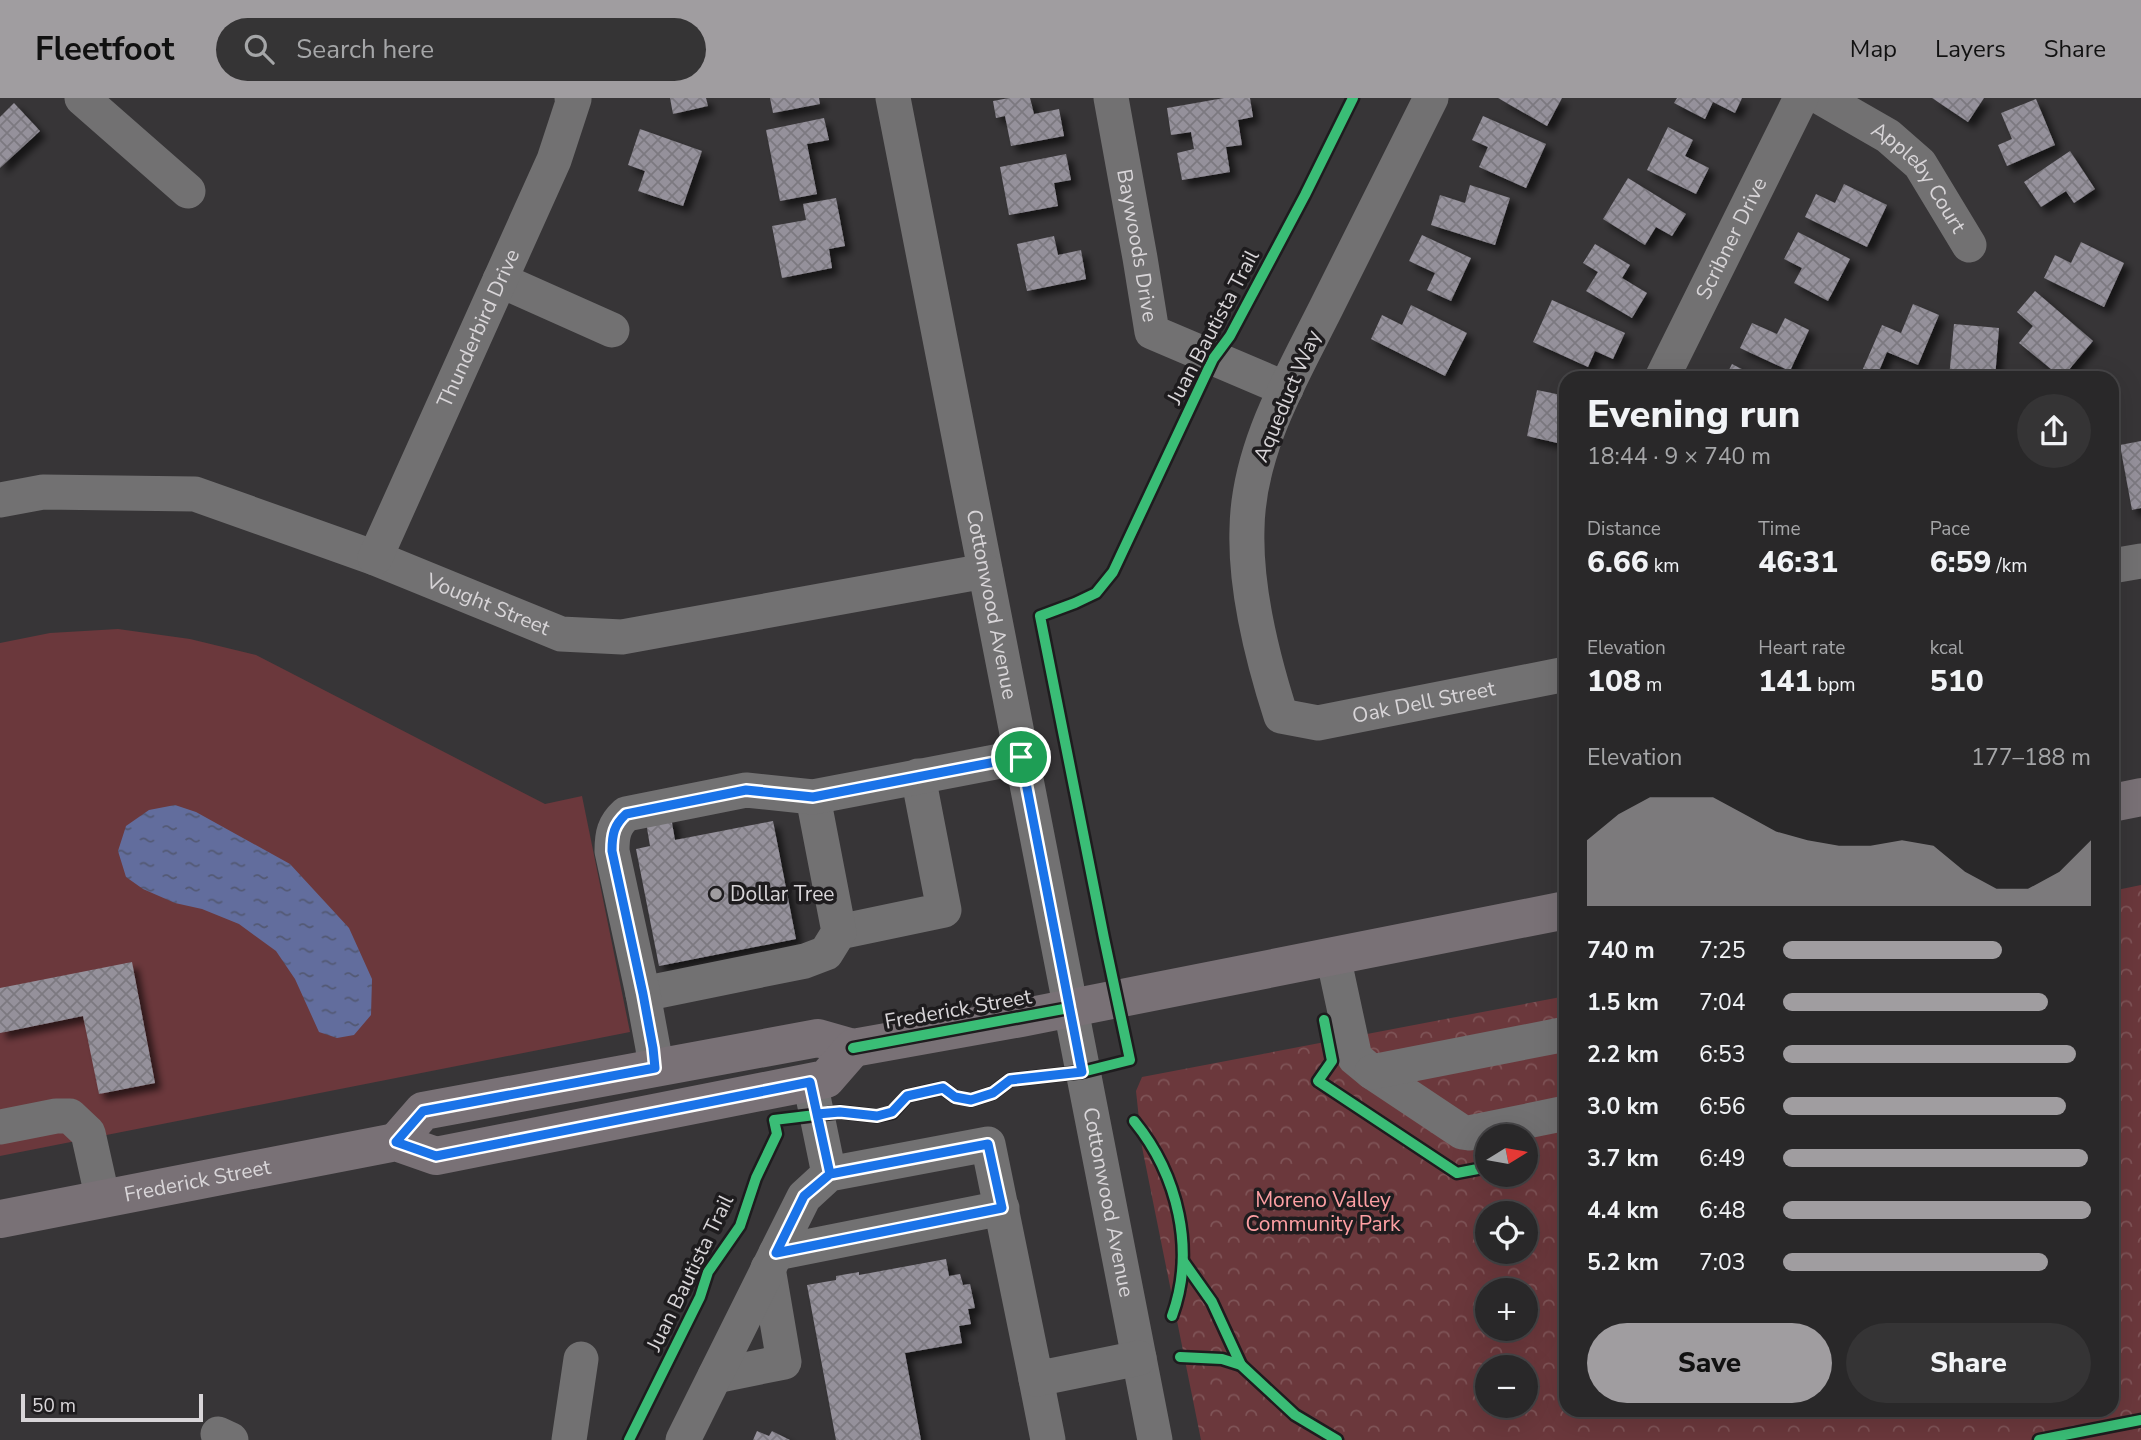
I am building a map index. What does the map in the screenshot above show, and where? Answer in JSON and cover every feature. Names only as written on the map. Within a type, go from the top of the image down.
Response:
[{"type":"main road","points":[[2119,802],[2141,797]]},
{"type":"main road","name":"Frederick Street","points":[[0,1219],[396,1142],[423,1111],[818,1038],[853,1048],[1559,911]]},
{"type":"main road","points":[[396,1142],[436,1156],[826,1079],[853,1048]]},
{"type":"main road","points":[[512,1141],[537,1117],[626,1097],[647,1087],[655,1068]]},
{"type":"street","points":[[82,98],[188,191]]},
{"type":"street","name":"Thunderbird Drive","points":[[375,558],[554,160],[574,99],[572,98]]},
{"type":"street","name":"Cottonwood Avenue","points":[[893,98],[1155,1440]]},
{"type":"street","name":"Baywoods Drive","points":[[1111,98],[1152,332],[1286,389]]},
{"type":"street","name":"Aqueduct Way","points":[[1280,716],[1264,663],[1250,575],[1247,528],[1261,447],[1286,389],[1431,98]]},
{"type":"street","name":"Scribner Drive","points":[[1665,371],[1801,98]]},
{"type":"street","name":"Appleby Court","points":[[1822,98],[1888,136],[1920,164],[1969,245]]},
{"type":"street","points":[[500,280],[612,330]]},
{"type":"street","name":"Vought Street","points":[[0,500],[43,492],[195,494],[375,558],[561,634],[622,637],[985,571]]},
{"type":"street","points":[[2119,565],[2141,561]]},
{"type":"street","name":"Oak Dell Street","points":[[1280,716],[1318,723],[1559,675]]},
{"type":"street","points":[[655,1068],[643,994],[612,851],[612,833],[617,822],[626,814],[746,790],[813,797],[1021,757]]},
{"type":"street","points":[[839,932],[944,910],[918,776]]},
{"type":"street","points":[[643,994],[815,958],[826,953],[839,932],[813,797]]},
{"type":"street","points":[[1333,956],[1355,1058],[1372,1072],[1462,1132],[1469,1133],[1559,1114]]},
{"type":"street","points":[[1372,1072],[1559,1035]]},
{"type":"street","points":[[810,1082],[830,1174]]},
{"type":"street","points":[[0,1127],[56,1116],[70,1116],[88,1133],[103,1200]]},
{"type":"street","points":[[683,1440],[804,1196],[830,1174],[988,1144],[1048,1440]]},
{"type":"street","points":[[772,1261],[1002,1208]]},
{"type":"street","points":[[715,1376],[784,1362],[772,1261]]},
{"type":"street","points":[[1036,1379],[1139,1358]]},
{"type":"street","points":[[569,1440],[581,1359]]},
{"type":"green space","points":[[118,629],[190,639],[256,655],[545,804],[582,796],[630,1032],[0,1156],[0,643],[50,633]]},
{"type":"green space","name":"Moreno Valley Community Park","points":[[2141,885],[2141,1440],[1201,1440],[1142,1147],[1136,1091],[1142,1077],[1559,997],[1559,1417],[2119,1417],[2119,890]]},
{"type":"water","points":[[175,805],[196,812],[290,864],[349,928],[372,979],[371,1015],[354,1035],[337,1038],[319,1032],[295,979],[276,951],[239,924],[202,909],[175,903],[143,889],[126,877],[118,851],[126,826],[149,810]]},
{"type":"building","points":[[670,98],[706,98],[708,106],[673,114]]},
{"type":"building","points":[[770,98],[819,98],[820,104],[773,113]]},
{"type":"building","points":[[1030,98],[1034,114],[1059,109],[1064,136],[1011,146],[1005,116],[996,118],[993,101]]},
{"type":"building","points":[[1224,98],[1250,98],[1253,117],[1238,120],[1242,145],[1226,147],[1230,172],[1182,180],[1177,153],[1194,149],[1191,132],[1171,135],[1167,108]]},
{"type":"building","points":[[1498,98],[1562,98],[1547,126]]},
{"type":"building","points":[[1677,98],[1742,98],[1735,113],[1713,102],[1705,119],[1674,103]]},
{"type":"building","points":[[1932,98],[1984,98],[1968,122]]},
{"type":"building","points":[[2036,99],[2055,145],[2007,166],[1998,145],[2012,139],[2001,113]]},
{"type":"building","points":[[14,103],[40,131],[0,168],[0,117]]},
{"type":"building","points":[[1483,116],[1546,144],[1526,188],[1479,167],[1488,147],[1472,140]]},
{"type":"building","points":[[824,118],[829,140],[807,144],[817,194],[780,201],[766,130]]},
{"type":"building","points":[[1668,127],[1693,140],[1685,156],[1709,168],[1696,194],[1647,170]]},
{"type":"building","points":[[640,129],[702,151],[683,206],[638,191],[645,171],[628,165]]},
{"type":"building","points":[[2070,151],[2095,189],[2074,203],[2066,191],[2041,207],[2024,182]]},
{"type":"building","points":[[1066,154],[1071,180],[1054,183],[1058,206],[1009,215],[1000,167]]},
{"type":"building","points":[[1628,178],[1686,214],[1672,236],[1656,227],[1645,245],[1603,219]]},
{"type":"building","points":[[1844,184],[1887,205],[1867,247],[1805,217],[1816,194],[1835,203]]},
{"type":"building","points":[[1470,185],[1510,198],[1495,245],[1431,225],[1440,195],[1465,203]]},
{"type":"building","points":[[836,198],[845,246],[829,249],[832,268],[782,278],[772,226],[806,220],[803,204]]},
{"type":"building","points":[[1798,232],[1850,259],[1828,301],[1794,283],[1802,268],[1784,259]]},
{"type":"building","points":[[1422,235],[1471,258],[1451,301],[1427,290],[1435,273],[1409,261]]},
{"type":"building","points":[[1054,236],[1058,255],[1081,250],[1086,279],[1027,291],[1017,244]]},
{"type":"building","points":[[2081,242],[2124,263],[2104,307],[2044,278],[2055,255],[2071,263]]},
{"type":"building","points":[[1595,244],[1630,265],[1622,278],[1647,293],[1632,318],[1586,291],[1598,272],[1583,263]]},
{"type":"building","points":[[2035,291],[2093,341],[2068,371],[2053,371],[2019,343],[2033,326],[2017,312]]},
{"type":"building","points":[[1552,300],[1625,333],[1613,359],[1595,351],[1588,367],[1533,342]]},
{"type":"building","points":[[1913,304],[1939,315],[1918,365],[1887,352],[1879,371],[1862,371],[1882,325],[1901,333]]},
{"type":"building","points":[[1411,305],[1467,333],[1445,376],[1371,339],[1382,315],[1402,325]]},
{"type":"building","points":[[1785,318],[1809,330],[1790,371],[1740,348],[1752,323],[1777,334]]},
{"type":"building","points":[[1954,324],[1999,328],[1996,371],[1950,371]]},
{"type":"building","points":[[1732,364],[1746,371],[1728,371]]},
{"type":"building","points":[[1537,390],[1559,395],[1559,443],[1527,436]]},
{"type":"building","points":[[2141,441],[2141,508],[2132,510],[2120,445]]},
{"type":"building","name":"Dollar Tree","points":[[671,817],[675,840],[773,821],[796,939],[659,966],[636,849],[650,846],[646,822]]},
{"type":"building","points":[[132,962],[155,1083],[99,1094],[83,1016],[0,1033],[0,988]]},
{"type":"building","points":[[946,1259],[949,1276],[960,1274],[963,1285],[970,1284],[975,1308],[968,1309],[971,1324],[959,1326],[962,1343],[905,1353],[921,1440],[836,1440],[807,1285],[836,1280],[836,1276],[859,1272],[859,1275]]},
{"type":"building","points":[[757,1431],[769,1436],[772,1431],[790,1440],[753,1440]]},
{"type":"cycle path","name":"Juan Bautista Trail","points":[[629,1440],[700,1297],[708,1272],[740,1226],[756,1178],[777,1134],[774,1120],[840,1112],[877,1116],[892,1113],[907,1096],[943,1088],[955,1097],[971,1100],[993,1093],[1010,1080],[1082,1072],[1130,1060],[1040,616],[1096,593],[1113,572],[1213,359],[1230,336],[1353,98]]},
{"type":"cycle path","points":[[853,1048],[1069,1008]]},
{"type":"cycle path","points":[[1324,1020],[1332,1061],[1318,1081],[1457,1173],[1475,1170]]},
{"type":"cycle path","points":[[1134,1121],[1162,1165],[1178,1214],[1182,1265],[1172,1316]]},
{"type":"cycle path","points":[[1183,1261],[1212,1302],[1241,1365]]},
{"type":"cycle path","points":[[1180,1357],[1222,1359],[1241,1365],[1295,1415],[1337,1440]]},
{"type":"cycle path","points":[[2039,1440],[2141,1420]]},
{"type":"place","name":"Dollar Tree","points":[[716,894]]},
{"type":"route","points":[[1021,757],[813,797],[746,790],[626,814],[617,822],[612,833],[612,851],[643,994],[655,1068],[423,1111],[396,1142],[436,1156],[810,1082],[830,1174],[804,1196],[776,1253],[1002,1208],[988,1144],[830,1174],[817,1114],[852,1112],[877,1116],[892,1112],[907,1096],[943,1088],[955,1097],[971,1100],[993,1093],[1010,1080],[1082,1072],[1021,757]]}]
